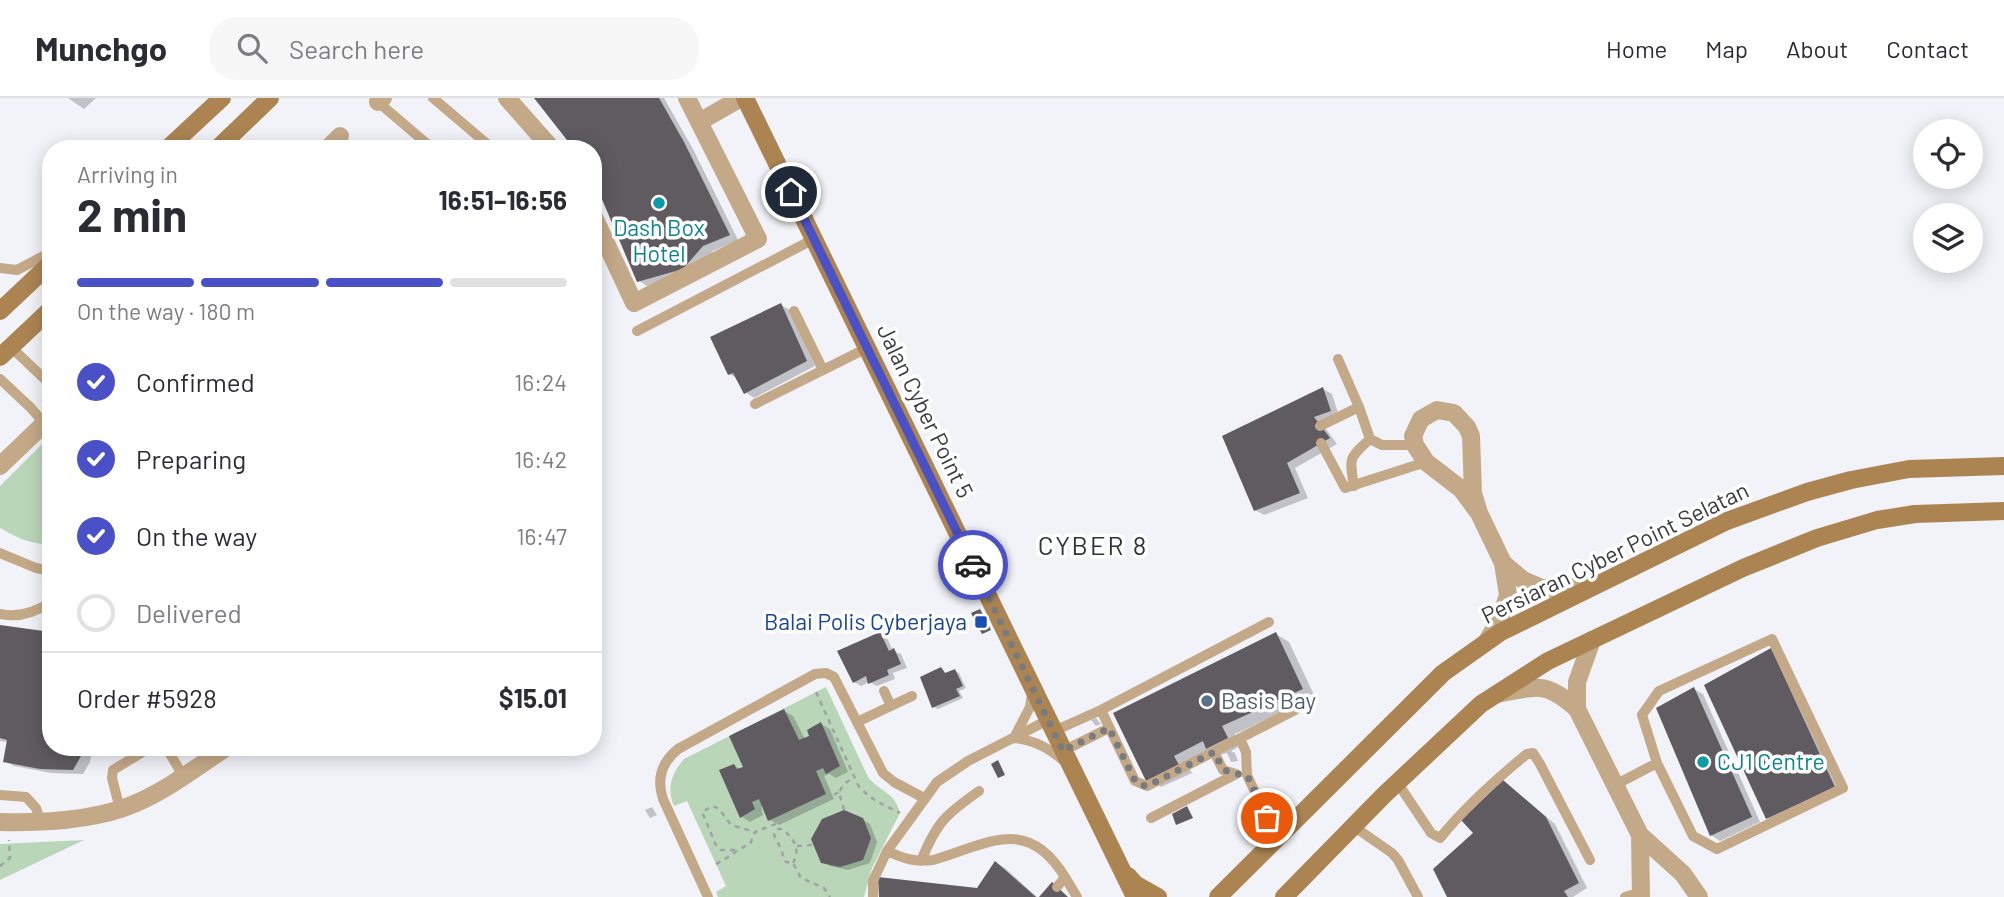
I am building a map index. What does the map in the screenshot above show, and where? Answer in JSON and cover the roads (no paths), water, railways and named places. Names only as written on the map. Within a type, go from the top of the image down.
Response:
[{"type":"main road","points":[[177,140],[222,98]]},
{"type":"main road","points":[[226,140],[270,98]]},
{"type":"main road","name":"Jalan Cyber Point 5","points":[[743,98],[1135,897]]},
{"type":"main road","points":[[0,311],[42,271]]},
{"type":"main road","points":[[4,349],[42,317]]},
{"type":"main road","name":"Persiaran Cyber Point Selatan","points":[[1206,897],[1223,892],[1443,673],[1487,640],[1727,521],[1807,492],[1909,469],[2004,466]]},
{"type":"main road","points":[[1284,897],[1397,782],[1481,704],[1548,661],[1744,568],[1817,538],[1877,520],[1915,514],[2004,511]]},
{"type":"main road","points":[[1119,865],[1130,897]]},
{"type":"main road","points":[[1119,865],[1135,884],[1158,897]]},
{"type":"street","points":[[507,98],[544,140]]},
{"type":"street","points":[[602,234],[634,303],[758,239],[687,98]]},
{"type":"street","points":[[699,122],[743,98]]},
{"type":"street","points":[[1479,513],[1474,493],[1471,436],[1467,426],[1454,413],[1437,410],[1422,419],[1413,436],[1415,445],[1426,461],[1461,489],[1479,513],[1503,563],[1508,595],[1500,619],[1487,640]]},
{"type":"street","points":[[0,466],[42,426]]},
{"type":"street","points":[[1503,563],[1523,580],[1544,589],[1595,585]]},
{"type":"street","points":[[1577,709],[1577,682],[1592,640]]},
{"type":"street","points":[[1494,695],[1541,686],[1564,697],[1577,709],[1640,835],[1683,874],[1699,897]]},
{"type":"street","points":[[4,822],[41,822],[120,809],[147,797],[213,756]]},
{"type":"street","points":[[1636,895],[1640,835]]},
{"type":"lane","points":[[433,98],[482,140]]},
{"type":"lane","points":[[381,100],[423,140]]},
{"type":"lane","points":[[636,331],[814,239]]},
{"type":"lane","points":[[0,268],[17,270],[42,257]]},
{"type":"lane","points":[[794,311],[823,370]]},
{"type":"lane","points":[[755,404],[867,348]]},
{"type":"lane","points":[[4,349],[42,378]]},
{"type":"lane","points":[[1338,359],[1370,439],[1382,445],[1415,445]]},
{"type":"lane","points":[[0,379],[42,416]]},
{"type":"lane","points":[[1320,426],[1359,407]]},
{"type":"lane","points":[[1354,486],[1350,463],[1354,454],[1370,439]]},
{"type":"lane","points":[[1321,443],[1345,488],[1426,461]]},
{"type":"lane","points":[[0,553],[42,569]]},
{"type":"lane","points":[[0,614],[25,614],[42,606]]},
{"type":"lane","points":[[873,897],[873,881],[887,850],[937,782],[955,769],[1014,738],[1101,710],[1269,622]]},
{"type":"lane","points":[[1772,639],[1843,788],[1717,849],[1693,835],[1657,763],[1642,715],[1659,691],[1772,639]]},
{"type":"lane","points":[[708,897],[660,789],[662,767],[678,748],[815,674],[826,673],[834,677],[883,773],[924,798]]},
{"type":"lane","points":[[1014,738],[1031,707],[1031,684]]},
{"type":"lane","points":[[884,691],[891,706]]},
{"type":"lane","points":[[857,722],[912,696]]},
{"type":"lane","points":[[1101,710],[1135,781],[1147,786],[1295,710]]},
{"type":"lane","points":[[1063,751],[1109,728]]},
{"type":"lane","points":[[1014,738],[1047,747],[1072,768]]},
{"type":"lane","points":[[1240,738],[1246,752],[1247,775],[1277,839]]},
{"type":"lane","points":[[1214,752],[1223,770],[1247,775]]},
{"type":"lane","points":[[1397,782],[1431,833],[1440,838],[1499,777],[1527,754],[1533,753],[1590,860]]},
{"type":"lane","points":[[120,809],[112,778],[113,770],[136,756]]},
{"type":"lane","points":[[171,756],[183,776]]},
{"type":"lane","points":[[1615,785],[1657,763]]},
{"type":"lane","points":[[1151,818],[1236,774]]},
{"type":"lane","points":[[921,861],[939,824],[979,791]]},
{"type":"lane","points":[[0,795],[26,797],[36,808],[41,822]]},
{"type":"lane","points":[[1353,826],[1392,853],[1418,897]]},
{"type":"lane","points":[[887,850],[911,861],[933,860],[1001,839],[1018,838],[1029,841],[1046,852],[1055,861],[1077,897]]},
{"type":"lane","points":[[1057,887],[1065,877]]},
{"type":"place","name":"Dash Box Hotel","points":[[659,203]]},
{"type":"place","name":"Balai Polis Cyberjaya","points":[[981,622]]},
{"type":"place","name":"Basis Bay","points":[[1207,701]]},
{"type":"place","name":"CJ1 Centre","points":[[1703,762]]},
{"type":"district","name":"CYBER 8","points":[[1093,546]]}]
